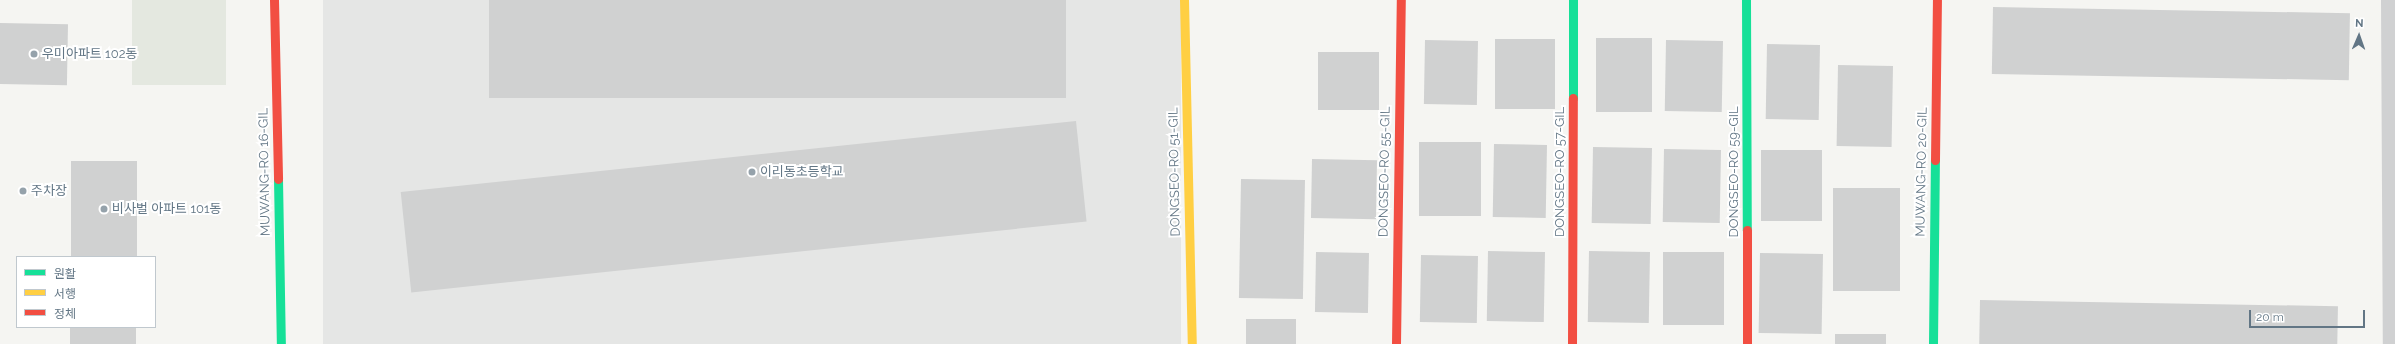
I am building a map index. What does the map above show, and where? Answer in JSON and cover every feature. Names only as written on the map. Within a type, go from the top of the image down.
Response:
[{"type":"street","name":"MUWANG-RO 16-GIL","points":[[274,0],[281,344]]},
{"type":"street","name":"DONGSEO-RO 51-GIL","points":[[1184,0],[1192,344]]},
{"type":"street","name":"DONGSEO-RO 55-GIL","points":[[1396,344],[1401,0]]},
{"type":"street","name":"DONGSEO-RO 57-GIL","points":[[1572,344],[1573,0]]},
{"type":"street","name":"DONGSEO-RO 59-GIL","points":[[1746,0],[1747,344]]},
{"type":"street","name":"MUWANG-RO 20-GIL","points":[[1933,344],[1936,0]]},
{"type":"lane","points":[[2392,0],[2394,344]]},
{"type":"shaded area","points":[[132,0],[226,0],[226,85],[132,85]]},
{"type":"shaded area","name":"이리동초등학교","points":[[323,0],[1181,0],[1181,344],[323,344]]},
{"type":"building","points":[[489,0],[1066,0],[1066,98],[489,98]]},
{"type":"building","points":[[1993,7],[2350,13],[2349,80],[1992,74]]},
{"type":"building","name":"우미아파트 102동","points":[[0,23],[68,24],[67,85],[0,84]]},
{"type":"building","points":[[1596,38],[1652,38],[1652,112],[1596,112]]},
{"type":"building","points":[[1495,39],[1555,39],[1555,109],[1495,109]]},
{"type":"building","points":[[1425,40],[1478,41],[1477,105],[1424,104]]},
{"type":"building","points":[[1666,40],[1723,41],[1722,112],[1665,111]]},
{"type":"building","points":[[1767,44],[1820,45],[1819,120],[1766,119]]},
{"type":"building","points":[[1318,52],[1379,52],[1379,110],[1318,110]]},
{"type":"building","points":[[1838,65],[1893,66],[1892,147],[1837,146]]},
{"type":"building","name":"이리동초등학교","points":[[1076,121],[1087,221],[411,292],[401,192]]},
{"type":"building","points":[[1419,142],[1481,142],[1481,216],[1419,216]]},
{"type":"building","points":[[1494,144],[1547,145],[1546,218],[1493,217]]},
{"type":"building","points":[[1593,147],[1652,148],[1651,224],[1592,223]]},
{"type":"building","points":[[1664,149],[1721,150],[1720,223],[1663,222]]},
{"type":"building","points":[[1761,150],[1822,150],[1822,221],[1761,221]]},
{"type":"building","points":[[1312,159],[1377,160],[1376,219],[1311,218]]},
{"type":"building","name":"비사벌 아파트 101동","points":[[71,161],[137,161],[137,256],[71,256]]},
{"type":"building","points":[[1241,179],[1305,180],[1303,299],[1239,298]]},
{"type":"building","points":[[1833,188],[1900,188],[1900,291],[1833,291]]},
{"type":"building","points":[[1488,251],[1545,252],[1544,322],[1487,321]]},
{"type":"building","points":[[1589,251],[1650,252],[1649,323],[1588,322]]},
{"type":"building","points":[[1316,252],[1369,253],[1368,313],[1315,312]]},
{"type":"building","points":[[1663,252],[1724,252],[1724,325],[1663,325]]},
{"type":"building","points":[[1760,253],[1823,254],[1822,334],[1759,333]]},
{"type":"building","points":[[1421,255],[1478,256],[1477,323],[1420,322]]},
{"type":"building","points":[[1980,300],[2338,306],[2337,344],[1979,344]]},
{"type":"building","points":[[1246,319],[1296,319],[1296,344],[1246,344]]},
{"type":"building","points":[[70,328],[136,328],[136,344],[70,344]]},
{"type":"building","points":[[1835,334],[1886,334],[1886,344],[1835,344]]},
{"type":"traffic: fast","points":[[1573,0],[1573,98]]},
{"type":"traffic: fast","points":[[1746,0],[1747,230]]},
{"type":"traffic: fast","points":[[1933,344],[1935,160]]},
{"type":"traffic: fast","points":[[278,179],[281,344]]},
{"type":"traffic: slow","points":[[1184,0],[1192,344]]},
{"type":"traffic: jam","points":[[274,0],[278,179]]},
{"type":"traffic: jam","points":[[1396,344],[1401,0]]},
{"type":"traffic: jam","points":[[1935,160],[1937,0]]},
{"type":"traffic: jam","points":[[1572,344],[1573,98]]},
{"type":"traffic: jam","points":[[1747,230],[1747,344]]},
{"type":"place","name":"우미아파트 102동","points":[[34,54]]},
{"type":"place","name":"이리동초등학교","points":[[752,172]]},
{"type":"place","name":"주차장","points":[[23,191]]},
{"type":"place","name":"비사벌 아파트 101동","points":[[104,209]]}]
